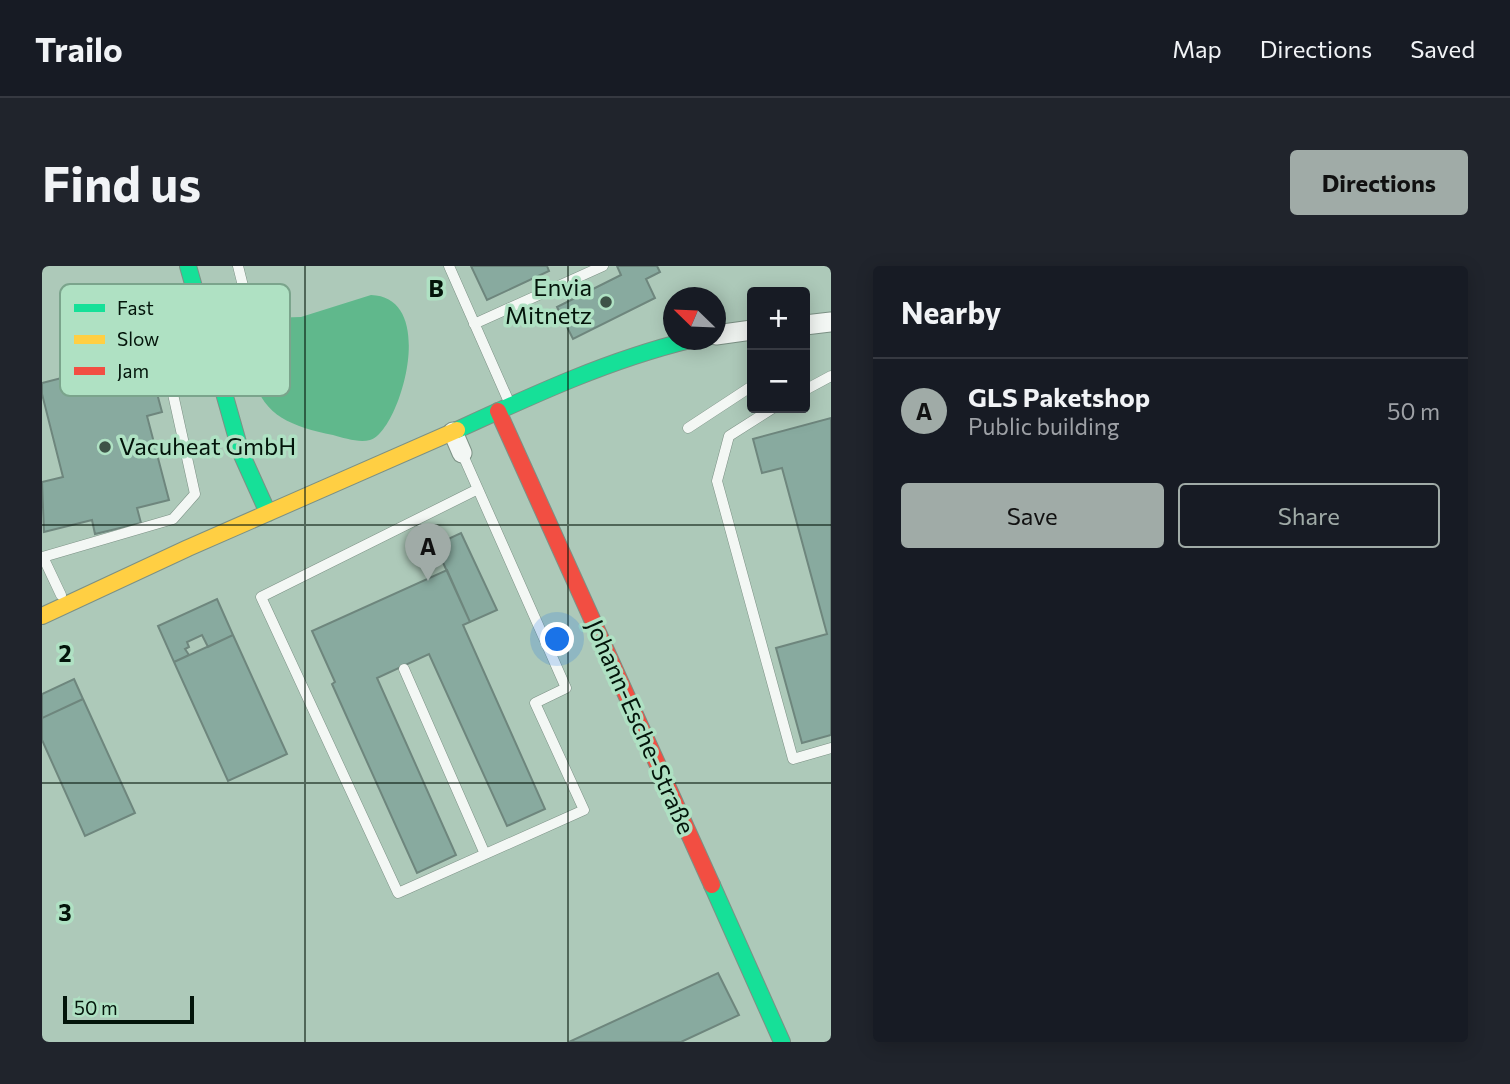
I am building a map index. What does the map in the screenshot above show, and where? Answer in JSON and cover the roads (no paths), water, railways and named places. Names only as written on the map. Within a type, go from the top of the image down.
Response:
[{"type":"street","points":[[188,266],[189,284]]},
{"type":"street","points":[[810,325],[831,323]]},
{"type":"street","points":[[726,334],[747,331]]},
{"type":"street","points":[[42,616],[63,599],[625,358],[663,347]]},
{"type":"street","points":[[223,396],[242,453],[268,513]]},
{"type":"street","name":"Johann-Esche-Straße","points":[[505,409],[782,1042]]},
{"type":"street","points":[[453,432],[462,453]]},
{"type":"lane","points":[[238,266],[242,284]]},
{"type":"lane","points":[[449,266],[474,324],[505,409]]},
{"type":"lane","points":[[474,324],[603,266]]},
{"type":"lane","points":[[810,387],[831,376]]},
{"type":"lane","points":[[688,428],[747,389]]},
{"type":"lane","points":[[63,599],[43,556],[173,519],[195,494],[173,396]]},
{"type":"lane","points":[[765,413],[729,436],[717,481],[793,759],[831,748]]},
{"type":"lane","points":[[462,453],[478,489],[566,688],[535,703],[584,810],[398,893],[261,597],[478,489]]},
{"type":"lane","points":[[404,669],[485,854]]},
{"type":"place","name":"Envia Mitnetz","points":[[606,302]]},
{"type":"place","name":"Vacuheat GmbH","points":[[105,447]]},
{"type":"place","name":"GLS Paketshop","points":[[428,581]]}]
